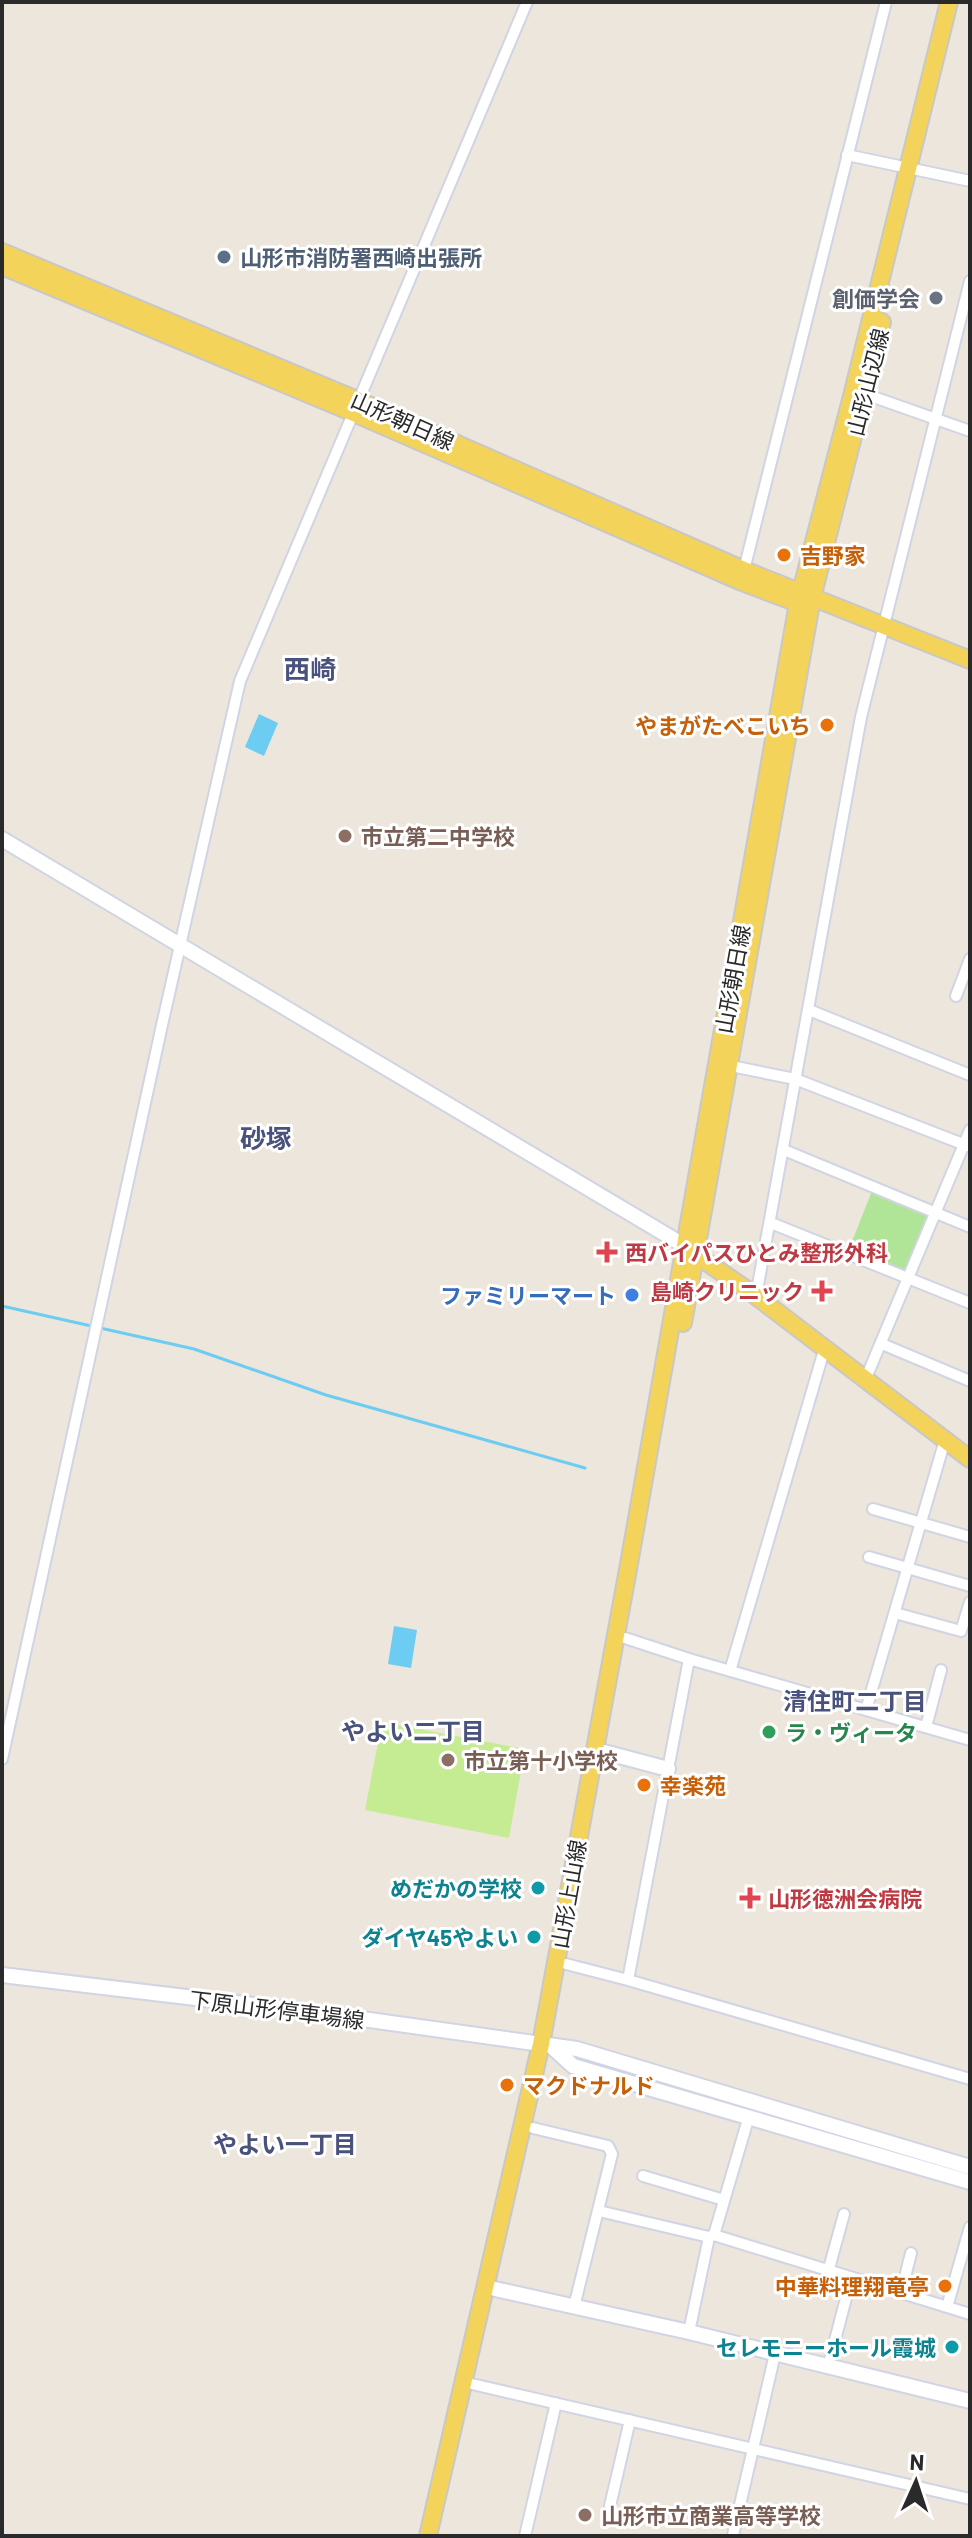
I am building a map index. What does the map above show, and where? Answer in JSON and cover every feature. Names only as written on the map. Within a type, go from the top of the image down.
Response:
[{"type":"main road","name":"山形山辺線","points":[[806,600],[865,394],[949,2]]},
{"type":"main road","name":"山形山辺線","points":[[806,600],[913,169],[959,2]]},
{"type":"main road","name":"山形朝日線","points":[[2,252],[356,407],[742,582],[806,600]]},
{"type":"main road","name":"山形朝日線","points":[[2,266],[356,407],[744,570],[806,600]]},
{"type":"main road","name":"山形朝日線","points":[[690,1250],[806,600]]},
{"type":"main road","points":[[806,600],[970,669]]},
{"type":"main road","points":[[883,631],[970,660]]},
{"type":"main road","points":[[2,839],[690,1250],[825,1347],[970,1459]]},
{"type":"main road","name":"山形上山線","points":[[428,2536],[566,1964],[690,1250]]},
{"type":"main road","name":"山形上山線","points":[[438,2536],[533,2128],[690,1250]]},
{"type":"main road","points":[[604,1752],[668,1769]]},
{"type":"main road","name":"下原山形停車場線","points":[[2,1975],[305,2011],[577,2049],[970,2167]]},
{"type":"main road","name":"下原山形停車場線","points":[[546,2045],[573,2066],[970,2182]]},
{"type":"main road","points":[[495,2289],[689,2332],[970,2401]]},
{"type":"street","points":[[2,1759],[240,681],[527,2]]},
{"type":"street","points":[[744,570],[886,2]]},
{"type":"street","points":[[847,155],[970,181]]},
{"type":"street","points":[[756,1296],[861,717],[970,281]]},
{"type":"street","points":[[865,394],[970,431]]},
{"type":"street","points":[[956,996],[970,959]]},
{"type":"street","points":[[809,1010],[970,1075]]},
{"type":"street","points":[[723,1064],[795,1079],[967,1145]]},
{"type":"street","points":[[866,1378],[967,1145],[970,1130]]},
{"type":"street","points":[[784,1150],[970,1227]]},
{"type":"street","points":[[771,1223],[970,1303]]},
{"type":"street","points":[[882,1344],[970,1381]]},
{"type":"street","points":[[730,1671],[825,1347]]},
{"type":"street","points":[[866,1710],[945,1440]]},
{"type":"street","points":[[873,1509],[970,1537]]},
{"type":"street","points":[[869,1557],[970,1586]]},
{"type":"street","points":[[895,1613],[961,1631],[970,1602]]},
{"type":"street","points":[[625,1638],[970,1740]]},
{"type":"street","points":[[628,1980],[689,1659]]},
{"type":"street","points":[[926,1727],[941,1670]]},
{"type":"street","points":[[566,1964],[970,2079]]},
{"type":"street","points":[[689,2332],[711,2236],[749,2116]]},
{"type":"street","points":[[533,2128],[608,2146],[612,2154],[574,2307]]},
{"type":"street","points":[[643,2176],[724,2200]]},
{"type":"street","points":[[599,2211],[711,2236],[970,2314]]},
{"type":"street","points":[[828,2272],[844,2214]]},
{"type":"street","points":[[947,2307],[970,2227]]},
{"type":"street","points":[[901,2293],[911,2253]]},
{"type":"street","points":[[828,2367],[851,2279]]},
{"type":"street","points":[[733,2535],[775,2354]]},
{"type":"street","points":[[472,2384],[970,2499]]},
{"type":"street","points":[[525,2536],[556,2403]]},
{"type":"street","points":[[610,2506],[630,2420]]},
{"type":"green space","points":[[872,1191],[931,1215],[908,1273],[849,1249]]},
{"type":"green space","points":[[382,1722],[525,1749],[509,1838],[365,1810]]},
{"type":"water","points":[[259,714],[278,723],[264,756],[245,747]]},
{"type":"water","points":[[394,1626],[417,1630],[411,1668],[388,1664]]},
{"type":"waterway","points":[[2,1306],[194,1349],[326,1395],[585,1468]]},
{"type":"place","name":"山形市消防署西崎出張所","points":[[224,257]]},
{"type":"place","name":"創価学会","points":[[936,298]]},
{"type":"place","name":"吉野家","points":[[784,555]]},
{"type":"place","name":"やまがたべこいち","points":[[827,725]]},
{"type":"place","name":"市立第二中学校","points":[[345,836]]},
{"type":"place","name":"西バイパスひとみ整形外科","points":[[607,1252]]},
{"type":"place","name":"島崎クリニック","points":[[822,1291]]},
{"type":"place","name":"ファミリーマート","points":[[632,1295]]},
{"type":"place","name":"ラ・ヴィータ","points":[[769,1732]]},
{"type":"place","name":"市立第十小学校","points":[[448,1760]]},
{"type":"place","name":"幸楽苑","points":[[644,1785]]},
{"type":"place","name":"めだかの学校","points":[[538,1888]]},
{"type":"place","name":"山形徳洲会病院","points":[[750,1898]]},
{"type":"place","name":"ダイヤ45やよい","points":[[534,1937]]},
{"type":"place","name":"マクドナルド","points":[[507,2085]]},
{"type":"place","name":"中華料理翔竜亭","points":[[945,2286]]},
{"type":"place","name":"セレモニーホール霞城","points":[[952,2347]]},
{"type":"place","name":"山形市立商業高等学校","points":[[585,2515]]},
{"type":"district","name":"西崎","points":[[310,668]]},
{"type":"district","name":"砂塚","points":[[266,1137]]},
{"type":"district","name":"清住町二丁目","points":[[855,1700]]},
{"type":"district","name":"やよい二丁目","points":[[413,1730]]},
{"type":"district","name":"やよい一丁目","points":[[285,2143]]}]
